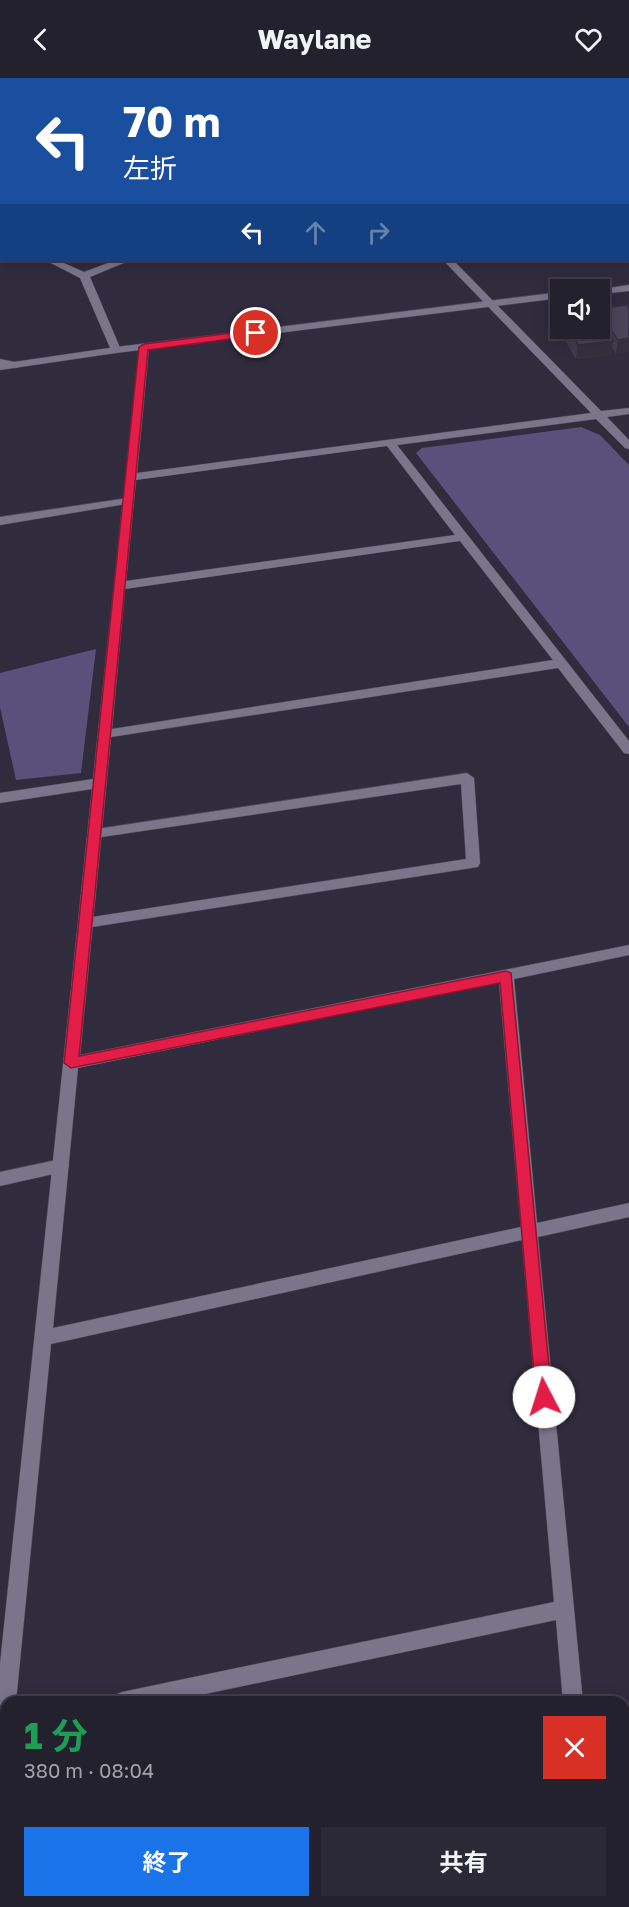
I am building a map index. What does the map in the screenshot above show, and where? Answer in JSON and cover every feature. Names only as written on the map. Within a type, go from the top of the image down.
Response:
[{"type":"street","points":[[52,261],[84,276],[116,350]]},
{"type":"street","points":[[84,276],[121,261]]},
{"type":"street","points":[[449,261],[629,446]]},
{"type":"street","points":[[610,290],[629,288]]},
{"type":"street","points":[[0,369],[116,350],[550,296]]},
{"type":"street","points":[[7,1696],[144,347]]},
{"type":"street","points":[[0,362],[16,365]]},
{"type":"street","points":[[131,477],[629,411]]},
{"type":"street","points":[[390,443],[629,750]]},
{"type":"street","points":[[0,521],[128,501]]},
{"type":"street","points":[[119,586],[464,537]]},
{"type":"street","points":[[105,734],[562,663]]},
{"type":"street","points":[[86,923],[473,863],[467,778],[95,833]]},
{"type":"street","points":[[0,798],[100,783]]},
{"type":"street","points":[[71,1063],[629,950]]},
{"type":"street","points":[[506,976],[572,1696]]},
{"type":"street","points":[[0,1179],[61,1166]]},
{"type":"street","points":[[44,1338],[629,1210]]},
{"type":"street","points":[[151,1696],[565,1609]]},
{"type":"shaded area","points":[[581,427],[600,435],[629,465],[629,727],[416,453],[422,448]]},
{"type":"shaded area","points":[[96,649],[81,773],[16,780],[0,707],[0,673]]},
{"type":"building","points":[[627,305],[629,308],[629,338],[618,340],[610,329],[610,308]]},
{"type":"building","points":[[610,336],[613,341],[578,345],[574,339],[610,339]]},
{"type":"route","points":[[256,333],[144,347],[71,1063],[506,976],[544,1397]]}]
